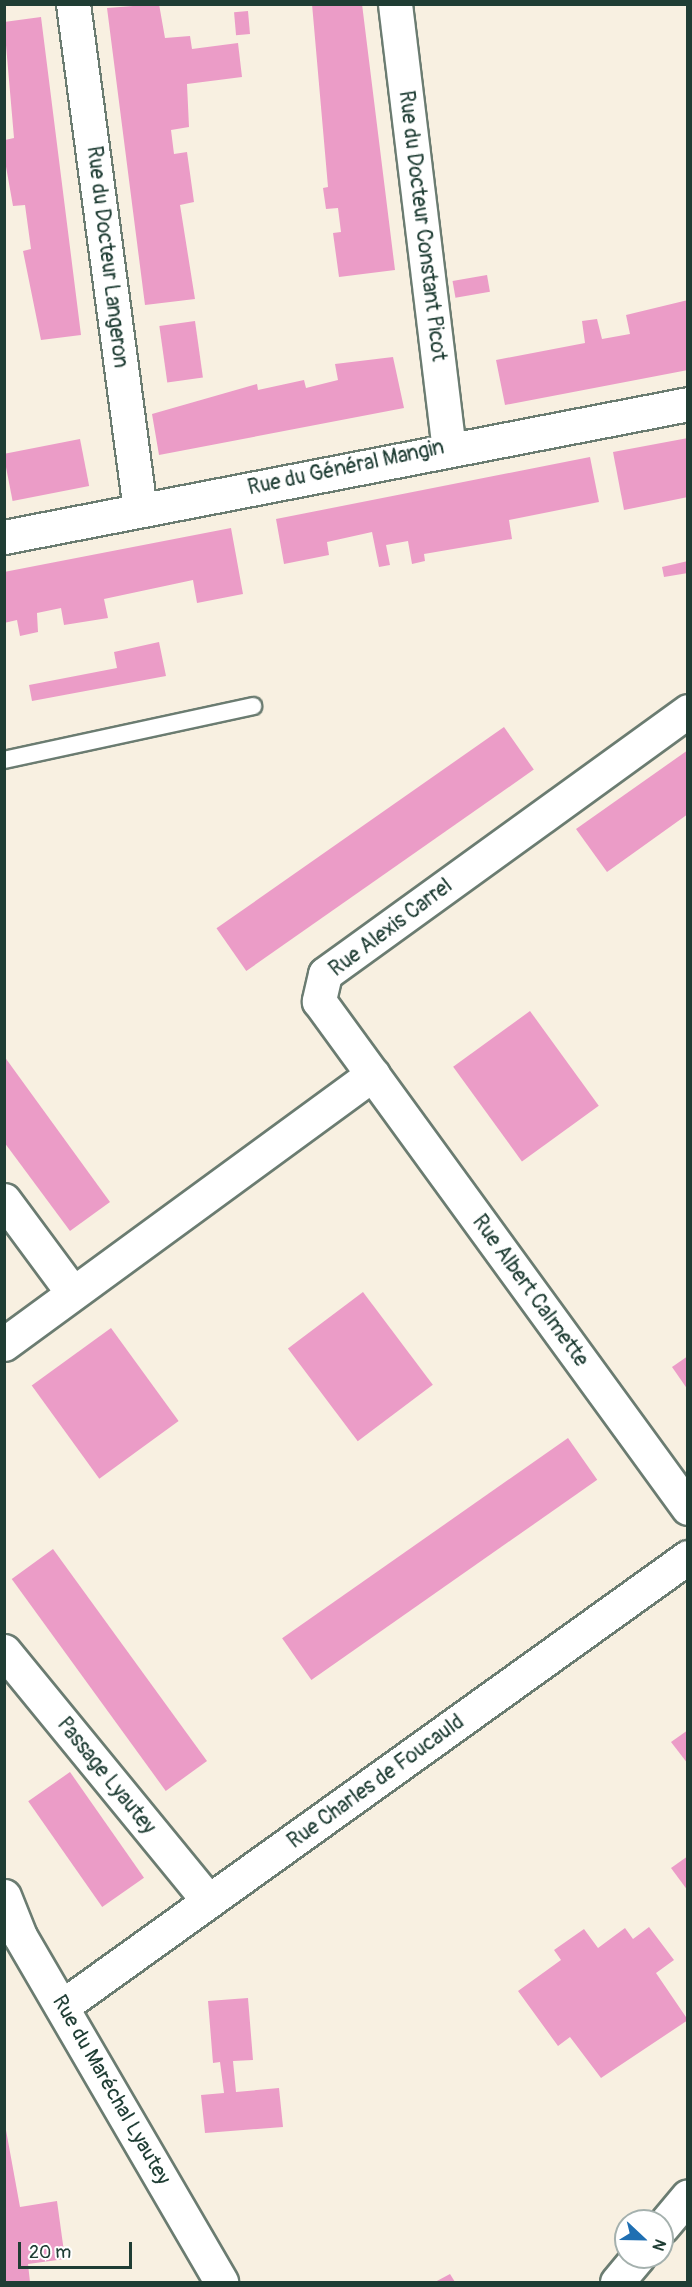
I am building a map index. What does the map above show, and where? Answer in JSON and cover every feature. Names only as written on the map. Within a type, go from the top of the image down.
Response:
[{"type":"street","name":"Rue du Docteur Langeron","points":[[73,4],[140,510]]},
{"type":"street","name":"Rue du Docteur Constant Picot","points":[[395,4],[449,447]]},
{"type":"street","name":"Rue du Général Mangin","points":[[4,537],[449,447],[687,404]]},
{"type":"street","name":"Rue Alexis Carrel","points":[[373,1074],[319,1001],[325,974],[687,711]]},
{"type":"street","points":[[4,1344],[72,1292],[373,1074]]},
{"type":"street","name":"Rue Albert Calmette","points":[[373,1074],[687,1508]]},
{"type":"street","points":[[4,1200],[72,1292]]},
{"type":"street","name":"Rue Charles de Foucauld","points":[[64,2005],[687,1557]]},
{"type":"street","name":"Passage Lyautey","points":[[4,1651],[208,1900]]},
{"type":"street","name":"Rue du Maréchal Lyautey","points":[[6,1909],[64,2005],[221,2283]]},
{"type":"street","points":[[674,2212],[687,2196]]},
{"type":"street","points":[[617,2283],[628,2269]]},
{"type":"lane","points":[[4,760],[253,706]]},
{"type":"building","points":[[159,4],[165,38],[190,36],[192,49],[238,43],[242,77],[187,84],[189,127],[171,130],[174,154],[187,152],[194,202],[180,205],[195,299],[145,305],[107,8]]},
{"type":"building","points":[[312,4],[362,4],[395,270],[339,277],[333,233],[341,232],[338,208],[326,209],[323,188],[328,187]]},
{"type":"building","points":[[248,11],[250,34],[236,35],[234,12]]},
{"type":"building","points":[[41,17],[81,335],[41,340],[23,251],[31,249],[25,205],[13,206],[5,161],[5,140],[14,138],[4,22]]},
{"type":"building","points":[[487,275],[490,292],[455,298],[453,281]]},
{"type":"building","points":[[688,300],[688,370],[505,405],[496,360],[585,343],[582,321],[597,319],[602,339],[630,334],[626,315]]},
{"type":"building","points":[[195,321],[203,377],[167,382],[159,326]]},
{"type":"building","points":[[393,357],[404,408],[159,455],[152,414],[257,384],[258,390],[304,380],[306,388],[338,380],[335,364]]},
{"type":"building","points":[[688,438],[688,497],[624,510],[613,452]]},
{"type":"building","points":[[80,439],[89,486],[13,501],[4,454]]},
{"type":"building","points":[[590,457],[599,502],[509,520],[512,539],[424,554],[425,561],[412,564],[408,541],[386,545],[390,565],[379,567],[372,532],[327,542],[329,555],[284,564],[276,519]]},
{"type":"building","points":[[231,528],[243,594],[197,603],[193,580],[104,599],[108,618],[64,625],[61,608],[37,613],[38,632],[20,636],[17,620],[4,623],[4,572]]},
{"type":"building","points":[[688,561],[688,573],[664,577],[662,567]]},
{"type":"building","points":[[159,642],[166,676],[32,701],[29,685],[117,668],[114,652]]},
{"type":"building","points":[[504,727],[534,770],[246,971],[216,928]]},
{"type":"building","points":[[688,750],[688,814],[607,872],[576,829]]},
{"type":"building","points":[[530,1011],[599,1106],[522,1161],[453,1067]]},
{"type":"building","points":[[4,1056],[110,1202],[70,1231],[4,1142]]},
{"type":"building","points":[[363,1292],[433,1385],[358,1441],[288,1349]]},
{"type":"building","points":[[111,1328],[179,1421],[99,1479],[32,1386]]},
{"type":"building","points":[[688,1356],[688,1390],[672,1367]]},
{"type":"building","points":[[568,1438],[597,1480],[311,1680],[282,1638]]},
{"type":"building","points":[[53,1549],[207,1761],[166,1791],[12,1579]]},
{"type":"building","points":[[688,1730],[688,1764],[671,1742]]},
{"type":"building","points":[[70,1772],[144,1878],[102,1907],[28,1801]]},
{"type":"building","points":[[688,1856],[688,1891],[671,1868]]},
{"type":"building","points":[[649,1927],[674,1960],[656,1973],[688,2020],[601,2078],[570,2037],[558,2046],[518,1991],[561,1960],[554,1950],[584,1929],[598,1948],[625,1928],[633,1939]]},
{"type":"building","points":[[248,1998],[253,2060],[233,2061],[236,2092],[279,2088],[283,2127],[205,2133],[201,2095],[224,2093],[220,2062],[213,2063],[208,2001]]},
{"type":"building","points":[[6,2130],[20,2207],[57,2201],[65,2259],[28,2264],[30,2282],[4,2282]]},
{"type":"building","points":[[450,2274],[455,2282],[435,2282]]}]
